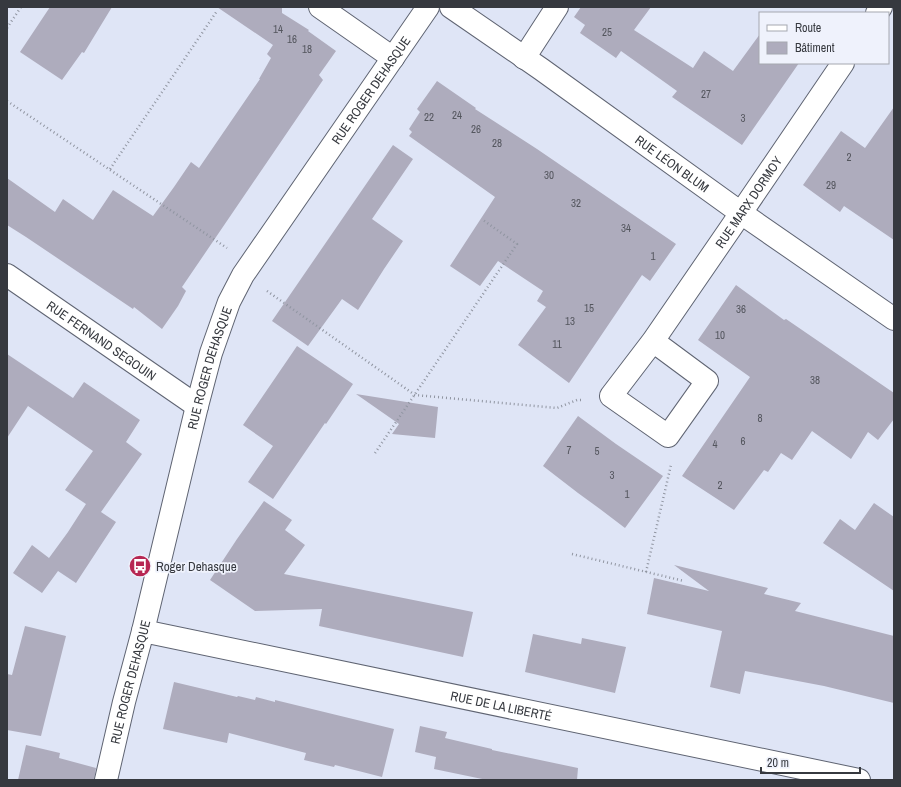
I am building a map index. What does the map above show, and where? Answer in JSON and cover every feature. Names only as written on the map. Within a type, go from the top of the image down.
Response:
[{"type":"street","points":[[320,7],[393,58]]},
{"type":"street","name":"RUE ROGER DEHASQUE","points":[[106,780],[197,406],[211,353],[229,302],[247,270],[428,7]]},
{"type":"street","name":"RUE LÉON BLUM","points":[[450,7],[741,213],[894,319]]},
{"type":"street","points":[[524,58],[557,7]]},
{"type":"street","name":"RUE MARX DORMOY","points":[[611,396],[653,341],[842,64]]},
{"type":"street","name":"RUE FERNAND SEGOUIN","points":[[7,275],[197,406]]},
{"type":"street","points":[[611,396],[668,436],[707,381],[653,341]]},
{"type":"street","name":"RUE DE LA LIBERTÉ","points":[[143,631],[859,780]]},
{"type":"path","points":[[7,28],[21,7]]},
{"type":"path","points":[[110,169],[217,11]]},
{"type":"path","points":[[7,101],[110,169],[415,395],[557,408],[577,400],[611,396]]},
{"type":"path","points":[[375,453],[517,244],[483,220]]},
{"type":"path","points":[[646,572],[671,466],[668,436]]},
{"type":"path","points":[[572,554],[684,581]]},
{"type":"building","points":[[50,7],[112,7],[84,53],[82,52],[62,80],[20,52]]},
{"type":"building","points":[[217,7],[282,7],[282,13],[309,30],[308,31],[336,51],[319,75],[323,80],[182,287],[186,291],[178,306],[162,329],[134,307],[133,309],[7,225],[7,178],[55,212],[63,199],[93,220],[113,190],[153,216],[191,162],[199,168],[260,79],[271,58],[267,54],[273,45]]},
{"type":"building","points":[[581,7],[651,7],[634,30],[693,68],[704,51],[733,71],[759,35],[759,64],[798,64],[742,145],[672,97],[677,91],[621,51],[616,58],[580,33],[585,25],[574,17]]},
{"type":"building","points":[[437,81],[476,108],[475,109],[537,149],[676,244],[650,281],[642,275],[569,383],[518,345],[546,307],[537,301],[543,291],[498,261],[480,286],[450,266],[495,197],[409,136],[412,132],[409,129],[420,112],[417,109]]},
{"type":"building","points":[[894,107],[894,240],[844,206],[840,212],[803,185],[841,131],[865,148]]},
{"type":"building","points":[[393,145],[413,159],[372,219],[403,241],[358,310],[342,299],[308,346],[272,321]]},
{"type":"building","points":[[736,285],[784,320],[786,319],[894,393],[894,419],[878,440],[868,432],[851,459],[812,431],[792,460],[781,453],[768,472],[764,470],[734,510],[682,476],[750,377],[698,340]]},
{"type":"building","points":[[297,346],[353,384],[273,499],[248,482],[273,446],[243,425]]},
{"type":"building","points":[[7,354],[73,398],[84,382],[140,420],[126,442],[142,454],[101,512],[116,522],[76,583],[58,571],[42,593],[13,573],[32,545],[49,558],[68,532],[86,504],[65,490],[93,451],[28,406],[7,438]]},
{"type":"building","points":[[356,394],[438,407],[435,438],[392,434],[399,424]]},
{"type":"building","points":[[578,416],[663,476],[625,528],[543,466]]},
{"type":"building","points":[[264,501],[292,520],[285,530],[305,545],[284,574],[473,612],[463,657],[319,626],[322,609],[255,611],[210,580]]},
{"type":"building","points":[[874,503],[894,517],[894,591],[823,543],[840,519],[855,530]]},
{"type":"building","points":[[674,565],[768,588],[764,594],[801,603],[795,611],[894,636],[894,703],[824,686],[745,671],[740,694],[710,687],[722,631],[647,614],[654,578],[709,591]]},
{"type":"building","points":[[25,626],[66,636],[41,736],[7,730],[7,674],[12,675]]},
{"type":"building","points":[[533,634],[581,644],[582,638],[626,647],[615,693],[525,672]]},
{"type":"building","points":[[174,682],[237,697],[255,700],[256,697],[275,702],[275,700],[394,729],[382,777],[335,765],[334,767],[304,760],[306,753],[229,733],[227,743],[163,729]]},
{"type":"building","points":[[420,726],[447,732],[445,738],[492,750],[578,768],[577,780],[487,780],[434,769],[436,757],[415,752]]},
{"type":"building","points":[[26,745],[60,753],[59,758],[96,768],[94,780],[18,780]]},
{"type":"place","name":"Roger Dehasque","points":[[140,566]]}]
